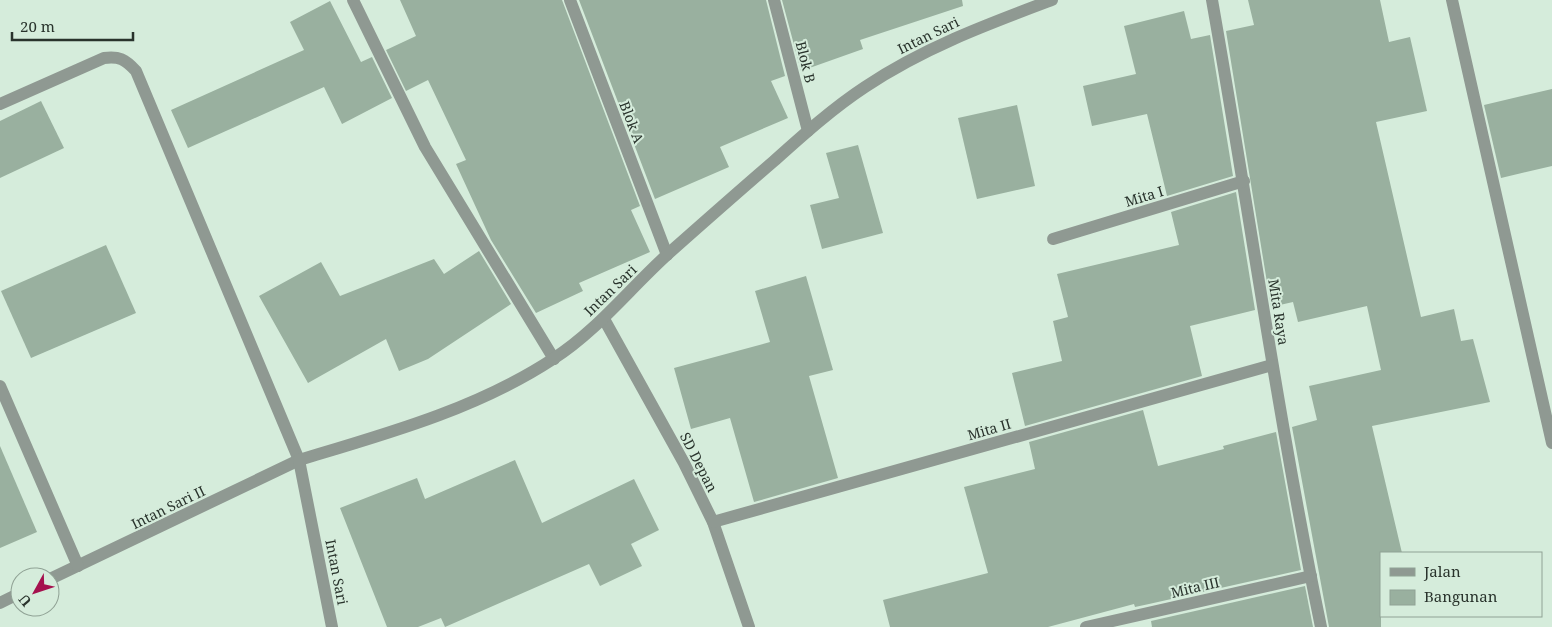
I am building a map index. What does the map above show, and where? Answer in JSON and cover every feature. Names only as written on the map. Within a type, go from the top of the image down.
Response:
[{"type":"street","points":[[353,0],[425,147],[554,359]]},
{"type":"street","name":"Blok A","points":[[570,0],[667,255]]},
{"type":"street","name":"Blok B","points":[[774,0],[808,131]]},
{"type":"street","name":"Intan Sari","points":[[332,627],[299,460],[417,424],[471,402],[554,359],[604,319],[667,255],[808,131],[864,87],[909,60],[949,40],[1052,0]]},
{"type":"street","name":"Mita Raya","points":[[1212,0],[1244,181],[1272,365],[1321,627]]},
{"type":"street","points":[[1452,0],[1552,443]]},
{"type":"street","points":[[0,104],[104,58],[117,56],[127,61],[136,71],[299,460]]},
{"type":"street","name":"Mita I","points":[[1052,239],[1244,181]]},
{"type":"street","name":"SD Depan","points":[[604,319],[684,464],[713,522],[749,627]]},
{"type":"street","name":"Mita II","points":[[713,522],[1272,365]]},
{"type":"street","points":[[0,386],[78,566]]},
{"type":"street","name":"Intan Sari II","points":[[60,575],[299,460]]},
{"type":"street","name":"Mita III","points":[[1086,627],[1311,576]]},
{"type":"building","points":[[400,0],[562,0],[640,206],[631,210],[650,252],[579,283],[583,291],[536,313],[491,240],[456,164],[466,160],[428,80],[406,91],[386,50],[416,36]]},
{"type":"building","points":[[579,0],[766,0],[785,76],[771,81],[788,118],[720,147],[729,167],[655,199]]},
{"type":"building","points":[[782,0],[962,0],[963,6],[860,40],[863,49],[801,71]]},
{"type":"building","points":[[1248,0],[1380,0],[1389,42],[1410,37],[1427,111],[1376,122],[1421,317],[1454,309],[1461,341],[1473,339],[1490,402],[1372,426],[1402,552],[1380,552],[1381,627],[1329,627],[1292,427],[1317,420],[1309,386],[1381,370],[1367,306],[1298,322],[1293,302],[1271,307],[1226,31],[1254,25]]},
{"type":"building","points":[[330,1],[361,62],[372,57],[392,98],[342,124],[324,87],[188,148],[171,110],[304,50],[290,22]]},
{"type":"building","points":[[1184,11],[1191,39],[1210,35],[1233,176],[1167,196],[1147,114],[1092,126],[1083,86],[1136,74],[1124,26]]},
{"type":"building","points":[[1552,89],[1552,166],[1501,178],[1484,105]]},
{"type":"building","points":[[41,101],[64,148],[0,178],[0,121]]},
{"type":"building","points":[[1017,105],[1035,186],[977,199],[958,118]]},
{"type":"building","points":[[858,145],[883,233],[822,249],[810,205],[839,198],[826,153]]},
{"type":"building","points":[[1236,192],[1255,310],[1190,326],[1202,376],[1025,426],[1012,373],[1062,361],[1053,321],[1068,317],[1057,274],[1179,245],[1171,212]]},
{"type":"building","points":[[106,245],[136,313],[31,358],[1,291]]},
{"type":"building","points":[[479,251],[511,304],[428,359],[399,371],[386,339],[308,383],[259,296],[321,262],[340,296],[434,259],[444,274]]},
{"type":"building","points":[[806,276],[833,370],[809,376],[838,478],[754,502],[730,418],[691,429],[674,368],[770,342],[755,291]]},
{"type":"building","points":[[1143,410],[1158,466],[1224,449],[1223,446],[1276,432],[1301,570],[1135,607],[1134,604],[1048,627],[890,627],[883,600],[988,573],[964,487],[1035,469],[1029,442]]},
{"type":"building","points":[[0,446],[37,532],[0,548]]},
{"type":"building","points":[[515,460],[542,523],[634,479],[659,530],[631,544],[642,566],[600,586],[589,564],[445,627],[441,618],[418,627],[387,627],[340,508],[417,478],[425,499]]},
{"type":"building","points":[[1305,586],[1313,627],[1152,627],[1151,621]]}]
